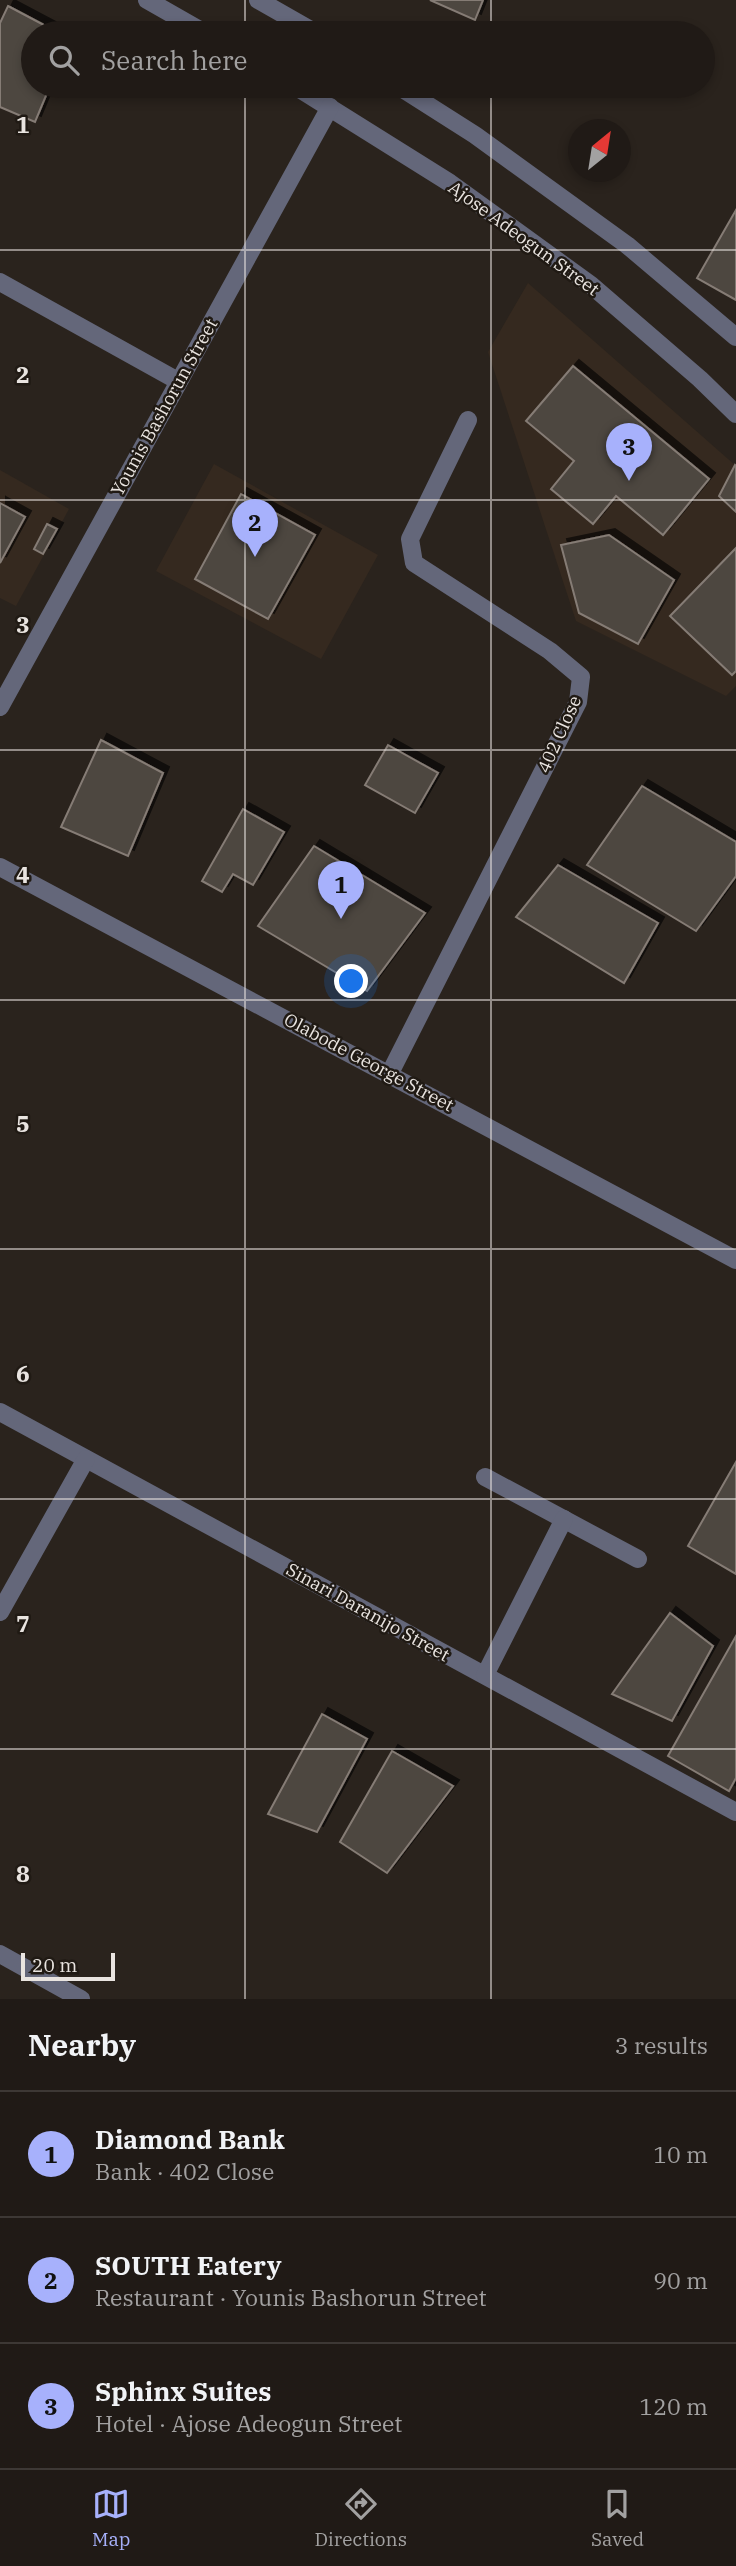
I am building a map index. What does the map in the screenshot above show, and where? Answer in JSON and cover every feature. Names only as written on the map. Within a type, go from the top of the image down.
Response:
[{"type":"street","points":[[147,0],[184,21]]},
{"type":"street","points":[[258,0],[295,21]]},
{"type":"street","name":"Ajose Adeogun Street","points":[[315,98],[450,183],[591,285],[736,414]]},
{"type":"street","points":[[417,98],[475,135],[627,245],[736,337]]},
{"type":"street","name":"Younis Bashorun Street","points":[[0,707],[330,107]]},
{"type":"street","points":[[0,282],[178,381]]},
{"type":"street","name":"402 Close","points":[[390,1073],[578,702],[580,677],[550,651],[414,563],[410,539],[468,420]]},
{"type":"street","name":"Olabode George Street","points":[[0,867],[736,1260]]},
{"type":"street","name":"Sinari Daranijo Street","points":[[0,1412],[736,1812]]},
{"type":"street","points":[[0,1612],[86,1459]]},
{"type":"street","points":[[485,1476],[638,1559]]},
{"type":"street","points":[[485,1675],[564,1519]]},
{"type":"street","points":[[0,1954],[81,1999]]},
{"type":"shaded area","points":[[528,283],[736,466],[736,686],[726,696],[576,621],[488,352]]},
{"type":"shaded area","points":[[214,464],[378,555],[321,659],[156,571]]},
{"type":"shaded area","points":[[0,470],[69,509],[16,606],[0,598]]},
{"type":"building","points":[[430,0],[483,0],[475,20]]},
{"type":"building","points":[[8,6],[36,21],[21,21],[21,98],[45,98],[35,122],[0,107],[0,23]]},
{"type":"building","points":[[736,210],[736,300],[697,278]]},
{"type":"building","points":[[573,366],[709,479],[663,535],[616,496],[593,524],[551,489],[574,461],[526,421]]},
{"type":"building","points":[[736,466],[736,512],[719,496]]},
{"type":"building","points":[[241,494],[315,535],[268,619],[195,579]]},
{"type":"building","points":[[0,503],[25,517],[0,563]]},
{"type":"building","points":[[47,524],[57,529],[43,554],[34,549]]},
{"type":"building","points":[[609,535],[674,580],[638,644],[579,613],[561,545]]},
{"type":"building","points":[[736,548],[736,671],[732,675],[670,616]]},
{"type":"building","points":[[101,740],[163,773],[128,856],[61,827]]},
{"type":"building","points":[[388,745],[438,773],[415,813],[365,785]]},
{"type":"building","points":[[642,786],[736,842],[736,876],[696,931],[587,865]]},
{"type":"building","points":[[243,809],[284,832],[253,885],[233,874],[222,892],[202,881]]},
{"type":"building","points":[[314,846],[425,913],[367,991],[258,926]]},
{"type":"building","points":[[558,865],[658,923],[624,983],[516,917]]},
{"type":"building","points":[[736,1462],[736,1574],[688,1546]]},
{"type":"building","points":[[670,1613],[713,1646],[672,1721],[612,1694]]},
{"type":"building","points":[[736,1636],[736,1778],[729,1791],[668,1756]]},
{"type":"building","points":[[322,1714],[367,1739],[317,1832],[268,1814]]},
{"type":"building","points":[[392,1751],[453,1786],[387,1873],[340,1842]]},
{"type":"place","name":"Sphinx Suites","points":[[629,481]]},
{"type":"place","name":"SOUTH Eatery","points":[[255,557]]},
{"type":"place","name":"Diamond Bank","points":[[341,919]]}]
